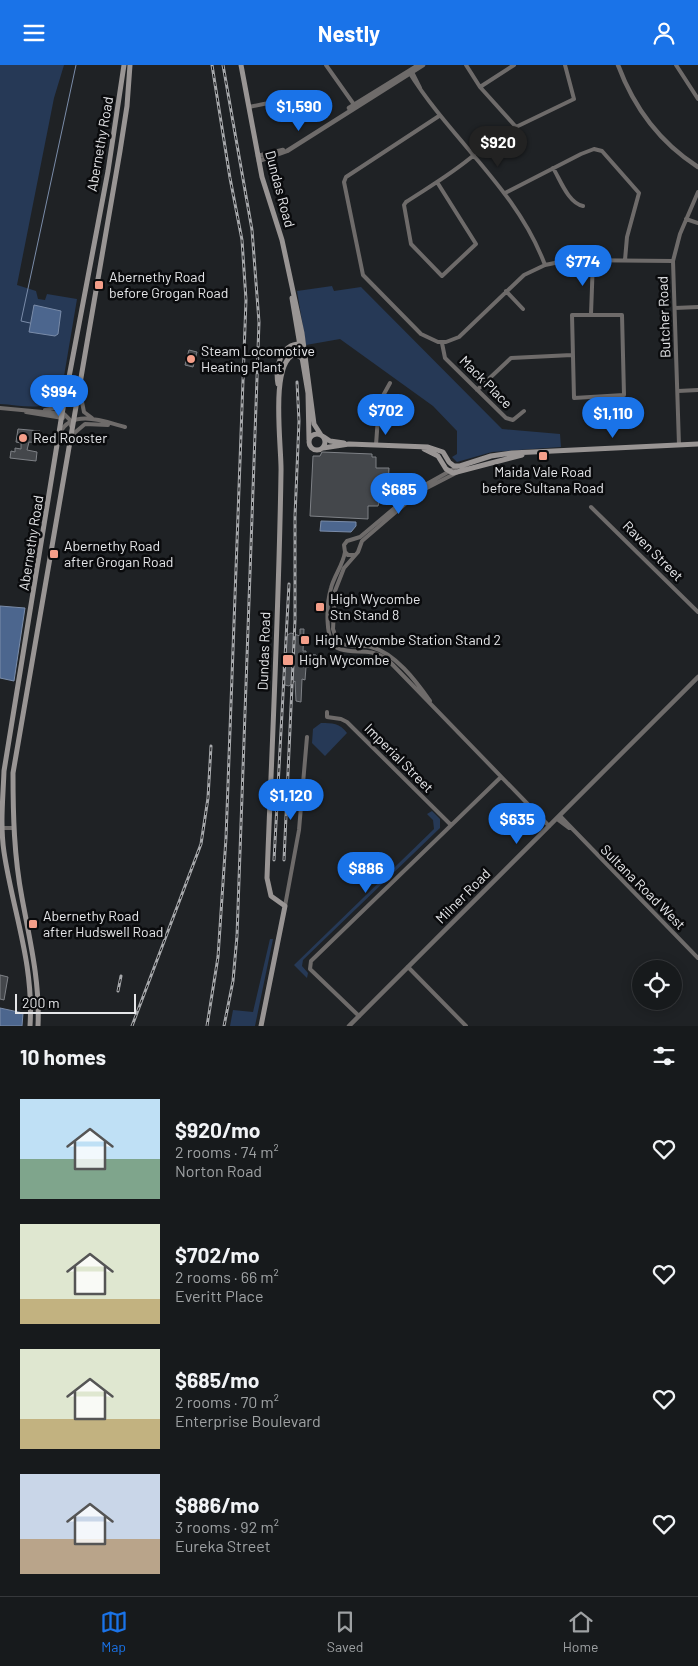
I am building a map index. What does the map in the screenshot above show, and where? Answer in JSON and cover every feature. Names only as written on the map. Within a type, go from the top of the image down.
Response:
[{"type":"main road","name":"Abernethy Road","points":[[30,1026],[30,1000],[25,948],[4,852],[1,828],[6,756],[62,416],[108,171],[124,65]]},
{"type":"main road","name":"Abernethy Road","points":[[38,1026],[35,961],[22,898],[12,828],[13,773],[71,431],[70,420],[74,411],[80,380],[126,115],[130,65]]},
{"type":"main road","name":"Dundas Road","points":[[241,65],[264,184],[282,241],[292,290],[298,335],[302,346],[302,358],[311,417]]},
{"type":"main road","name":"Dundas Road","points":[[292,290],[296,303],[311,417]]},
{"type":"main road","name":"Dundas Road","points":[[285,906],[271,896],[267,878],[281,473],[278,364],[284,351],[298,335]]},
{"type":"main road","points":[[284,351],[302,346]]},
{"type":"main road","points":[[292,354],[302,346]]},
{"type":"main road","name":"Dundas Road","points":[[279,389],[283,365],[292,354]]},
{"type":"main road","points":[[292,354],[298,354],[302,358]]},
{"type":"main road","points":[[311,417],[315,427],[326,441],[323,448]]},
{"type":"main road","points":[[311,417],[310,446],[315,449],[349,444]]},
{"type":"main road","points":[[309,440],[314,434],[322,435],[330,441],[349,444],[422,448],[453,466],[460,466],[503,454],[698,444]]},
{"type":"main road","points":[[448,463],[449,473],[458,472],[482,464],[530,453]]},
{"type":"main road","points":[[261,1026],[285,906]]},
{"type":"street","points":[[326,65],[354,107]]},
{"type":"street","points":[[259,158],[280,152],[418,65]]},
{"type":"street","points":[[410,71],[423,65]]},
{"type":"street","points":[[466,65],[480,87],[516,127],[574,99],[564,65]]},
{"type":"street","points":[[480,87],[514,65]]},
{"type":"street","points":[[618,65],[634,100],[649,124],[669,145],[698,167]]},
{"type":"street","points":[[676,65],[698,99]]},
{"type":"street","points":[[410,71],[439,116],[505,193],[536,245],[545,265]]},
{"type":"street","points":[[249,107],[278,101]]},
{"type":"street","points":[[439,116],[346,177],[344,182],[363,275],[421,335],[442,343],[459,337],[524,275],[545,265],[569,260],[674,261]]},
{"type":"street","points":[[505,193],[588,151],[598,149],[636,188],[638,197],[628,231],[625,260]]},
{"type":"street","points":[[437,182],[476,244],[442,276],[411,244],[403,208],[406,202],[474,155]]},
{"type":"street","points":[[553,168],[572,200],[577,205],[582,206]]},
{"type":"street","name":"Butcher Road","points":[[679,445],[674,261],[677,243],[698,193]]},
{"type":"street","points":[[686,219],[698,223]]},
{"type":"street","points":[[591,314],[593,260]]},
{"type":"street","points":[[506,291],[523,309]]},
{"type":"street","points":[[675,308],[698,307]]},
{"type":"street","points":[[572,315],[622,315],[624,395],[574,398],[572,355],[572,315]]},
{"type":"street","name":"Mack Place","points":[[442,343],[445,358],[508,420],[516,419],[524,411]]},
{"type":"street","points":[[478,390],[511,358],[572,355]]},
{"type":"street","points":[[80,380],[84,412],[96,420]]},
{"type":"street","points":[[376,445],[379,403],[390,383]]},
{"type":"street","points":[[678,391],[698,389]]},
{"type":"street","points":[[33,410],[59,407],[66,395]]},
{"type":"street","points":[[0,408],[33,410],[62,416],[70,420],[96,420],[125,427],[86,424],[75,432],[68,445]]},
{"type":"street","points":[[12,409],[62,416]]},
{"type":"street","points":[[59,435],[63,427],[70,420]]},
{"type":"street","points":[[437,711],[422,689],[387,654],[369,646],[342,645],[335,639],[333,629],[335,591],[344,567],[355,555],[365,538],[398,508],[460,466]]},
{"type":"street","points":[[449,473],[407,497],[360,537],[350,540],[344,545],[344,552],[330,592],[328,632],[330,642],[340,649],[366,651],[383,657],[549,825]]},
{"type":"street","name":"Raven Street","points":[[591,507],[698,611]]},
{"type":"street","points":[[350,540],[357,542],[359,548]]},
{"type":"street","points":[[344,552],[348,555],[355,555]]},
{"type":"street","name":"Milner Road","points":[[349,1026],[698,677]]},
{"type":"street","points":[[326,723],[327,712]]},
{"type":"street","name":"Imperial Street","points":[[327,717],[347,722],[451,825]]},
{"type":"street","points":[[285,906],[299,830],[307,737]]},
{"type":"street","points":[[359,1016],[310,969],[311,961],[501,777]]},
{"type":"street","name":"Sultana Road West","points":[[558,817],[698,959]]},
{"type":"street","points":[[1,828],[12,828]]},
{"type":"street","points":[[408,967],[466,1026]]},
{"type":"shaded area","points":[[0,65],[64,65],[54,98],[17,285],[36,291],[38,299],[45,300],[47,294],[77,299],[61,394],[49,404],[34,407],[0,404]]},
{"type":"shaded area","points":[[332,286],[334,291],[361,287],[502,429],[560,434],[561,447],[492,452],[457,462],[452,457],[457,454],[457,431],[433,406],[340,339],[306,345],[297,291]]},
{"type":"shaded area","points":[[34,305],[61,311],[58,334],[55,336],[29,332]]},
{"type":"shaded area","points":[[321,521],[356,522],[356,526],[351,532],[320,531]]},
{"type":"shaded area","points":[[0,606],[25,608],[14,681],[0,678]]},
{"type":"shaded area","points":[[321,723],[336,724],[347,733],[325,756],[312,743],[313,729]]},
{"type":"shaded area","points":[[432,811],[440,819],[440,828],[303,960],[302,966],[308,973],[307,978],[294,965],[434,829],[433,820],[427,814]]},
{"type":"shaded area","points":[[270,939],[273,939],[255,1026],[230,1026],[233,1010],[253,1012]]},
{"type":"shaded area","points":[[0,1008],[23,1013],[22,1026],[0,1026]]},
{"type":"building","name":"Steam Locomotive Heating Plant","points":[[189,350],[197,352],[193,367],[185,365]]},
{"type":"building","points":[[18,429],[40,431],[38,443],[29,442],[27,450],[37,452],[36,461],[10,458],[11,451],[15,452],[15,448],[21,449],[21,443],[16,442]]},
{"type":"building","points":[[322,452],[372,454],[372,457],[376,457],[376,468],[389,468],[387,503],[379,502],[378,506],[368,506],[368,519],[310,516],[313,456],[320,456]]},
{"type":"building","points":[[300,629],[304,629],[303,651],[306,651],[306,654],[316,655],[320,662],[316,666],[306,667],[305,680],[302,679],[301,702],[296,701],[295,681],[289,686],[285,685],[283,665],[287,635],[291,633],[300,636]]},
{"type":"building","points":[[0,975],[8,977],[4,1000],[0,999]]},
{"type":"waterway","points":[[30,323],[21,321],[76,65]]},
{"type":"railway","points":[[207,1026],[218,957],[226,838],[246,300],[242,240],[212,65]]},
{"type":"railway","points":[[223,65],[252,230],[259,322],[237,936],[233,981],[224,1026]]},
{"type":"railway","points":[[284,860],[295,620],[295,516],[299,421],[297,382]]},
{"type":"railway","points":[[274,860],[289,584]]},
{"type":"railway","points":[[132,1026],[201,844],[208,798],[211,746]]},
{"type":"railway","points":[[118,991],[121,976]]},
{"type":"place","name":"Abernethy Road before Grogan Road","points":[[99,285]]},
{"type":"place","name":"Steam Locomotive Heating Plant","points":[[191,359]]},
{"type":"place","name":"Red Rooster","points":[[23,438]]},
{"type":"place","name":"Maida Vale Road before Sultana Road","points":[[543,456]]},
{"type":"place","name":"Abernethy Road after Grogan Road","points":[[54,554]]},
{"type":"place","name":"High Wycombe Stn Stand 8","points":[[320,607]]},
{"type":"place","name":"High Wycombe Station Stand 2","points":[[305,640]]},
{"type":"place","name":"High Wycombe","points":[[288,660]]},
{"type":"place","name":"Abernethy Road after Hudswell Road","points":[[33,924]]}]
